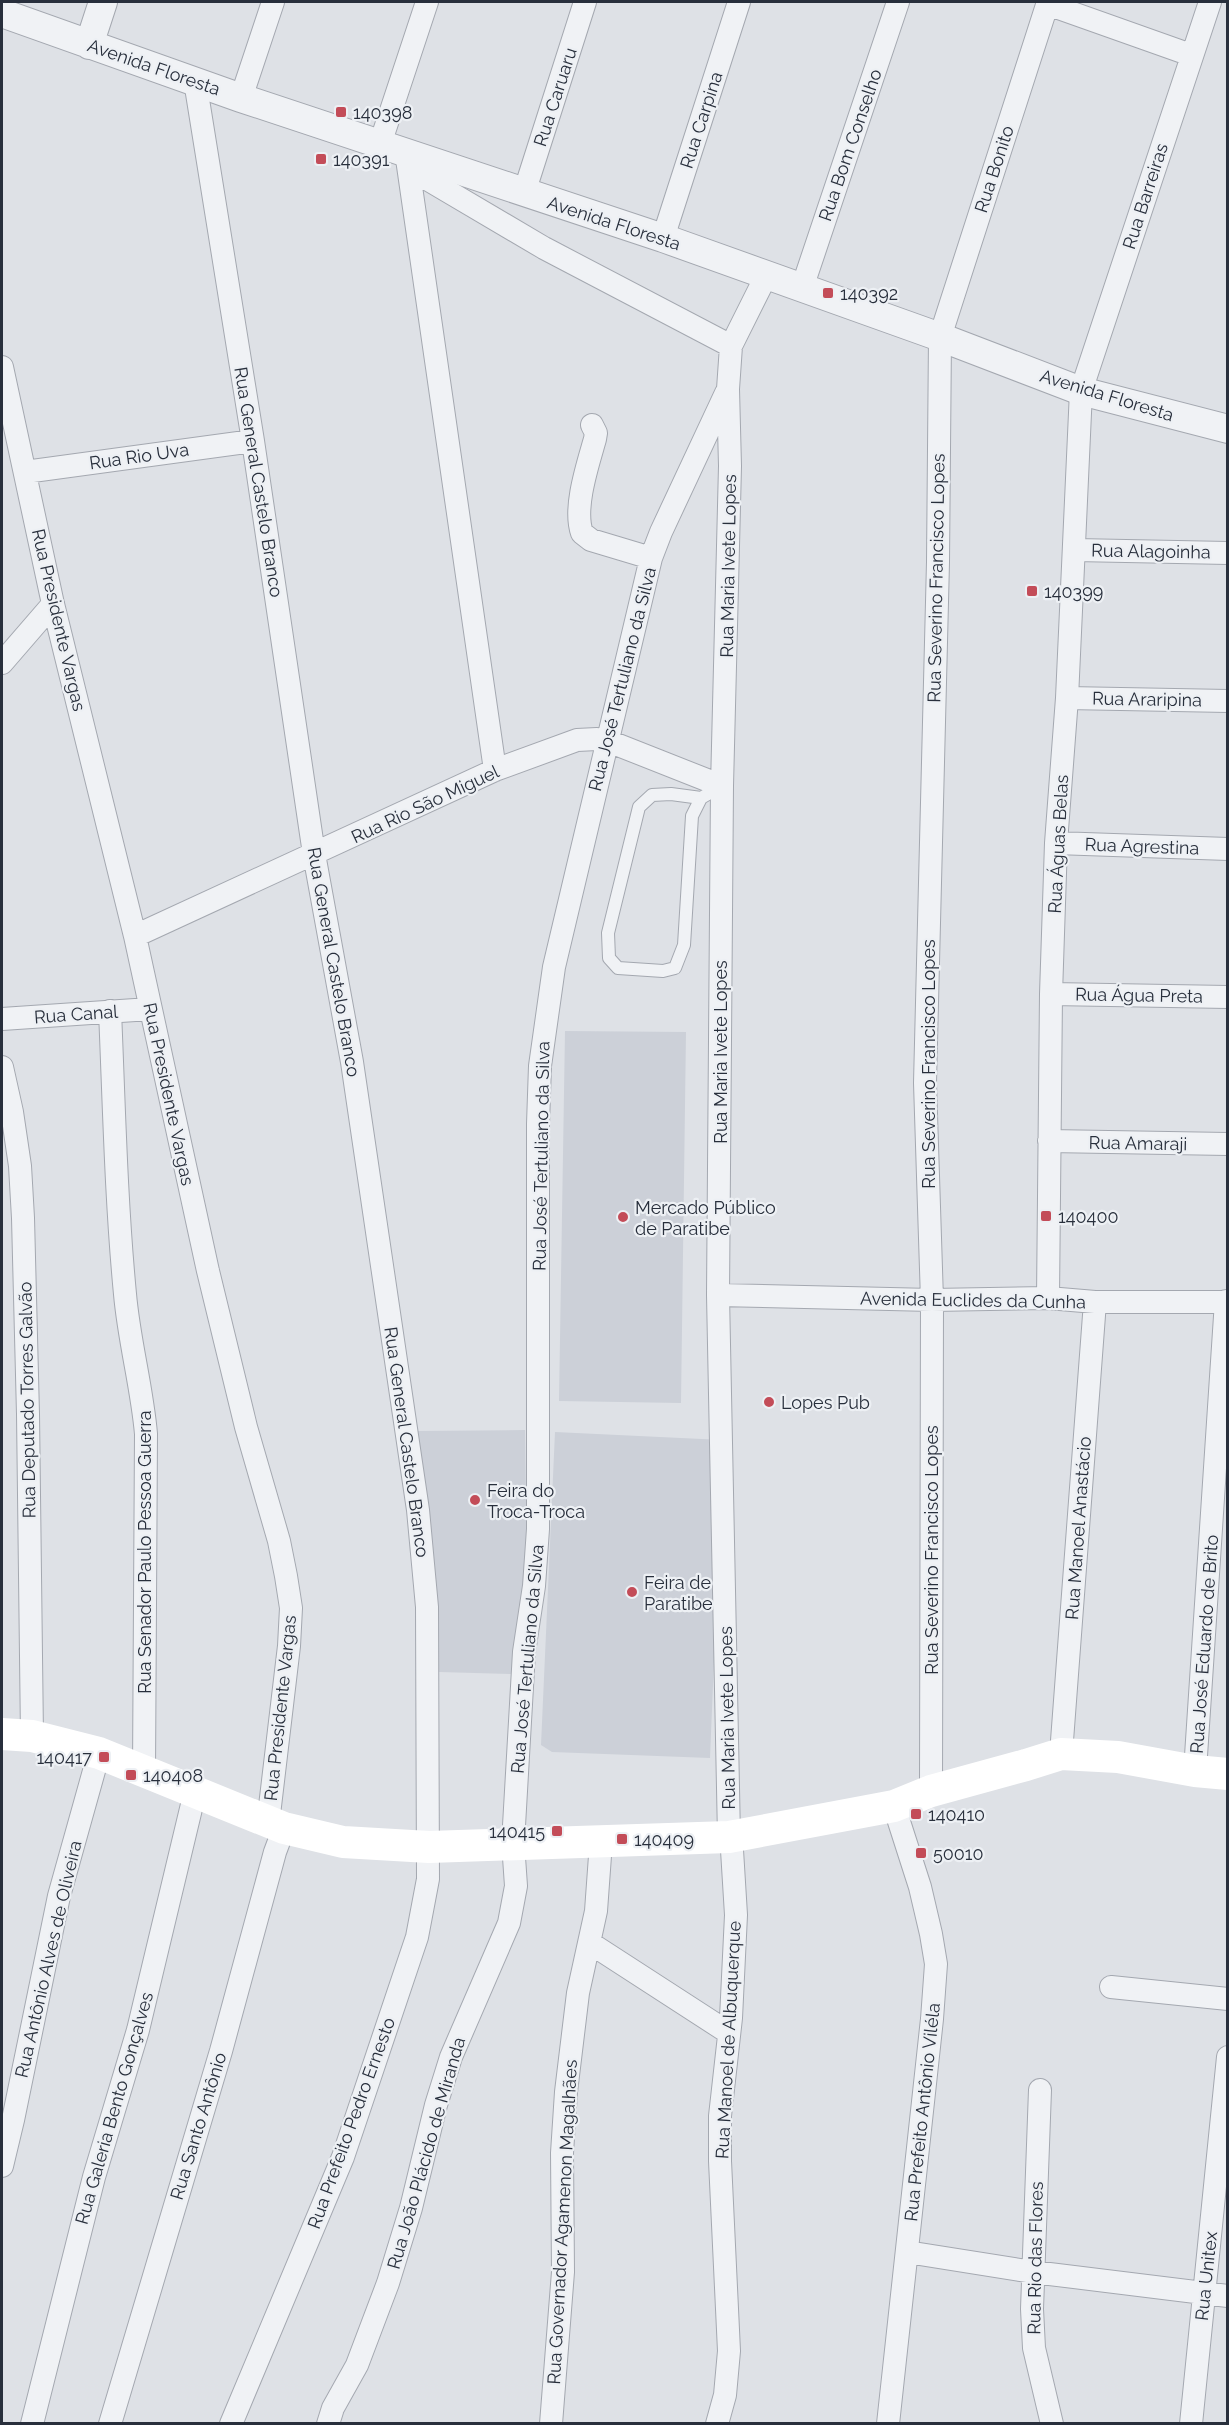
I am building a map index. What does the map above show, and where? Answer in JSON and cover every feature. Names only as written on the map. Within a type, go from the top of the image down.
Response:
[{"type":"main road","points":[[2,1734],[32,1736],[99,1753],[276,1826],[343,1842],[429,1847],[729,1836],[894,1806],[931,1791],[1026,1766],[1061,1754],[1118,1757],[1196,1771],[1227,1774]]},
{"type":"street","points":[[89,45],[103,2]]},
{"type":"street","points":[[241,98],[273,2]]},
{"type":"street","points":[[427,2],[398,155],[495,770]]},
{"type":"street","name":"Rua Caruaru","points":[[524,193],[585,2]]},
{"type":"street","name":"Rua Carpina","points":[[663,238],[739,2]]},
{"type":"street","name":"Rua Bom Conselho","points":[[802,288],[898,2]]},
{"type":"street","name":"Rua Barreiras","points":[[1081,391],[1210,2]]},
{"type":"street","points":[[1048,3],[1191,55]]},
{"type":"street","name":"Rua Bonito","points":[[940,337],[1048,3]]},
{"type":"street","name":"Avenida Floresta","points":[[2,13],[398,155],[663,238],[940,337],[1081,391],[1227,428]]},
{"type":"street","name":"Rua General Castelo Branco","points":[[195,81],[253,441],[315,854],[352,1062],[424,1561],[427,1607],[429,1847]]},
{"type":"street","points":[[398,155],[544,248],[731,346]]},
{"type":"street","name":"Rua Maria Ivete Lopes","points":[[729,1836],[718,1295],[722,786],[730,466],[728,388],[731,346],[766,276]]},
{"type":"street","name":"Rua Severino Francisco Lopes","points":[[931,1791],[932,1300],[925,1083],[938,562],[940,337]]},
{"type":"street","name":"Rua Presidente Vargas","points":[[2,367],[53,604],[135,936],[208,1271],[246,1427],[279,1541],[289,1598],[289,1646],[276,1826]]},
{"type":"street","name":"Rua José Tertuliano da Silva","points":[[513,1843],[524,1653],[534,1586],[538,1529],[540,1066],[554,967],[651,558],[728,388]]},
{"type":"street","name":"Rua Águas Belas","points":[[1048,1298],[1051,994],[1056,843],[1068,698],[1081,391]]},
{"type":"street","points":[[592,425],[596,433],[580,501],[579,519],[582,533],[591,540],[651,558]]},
{"type":"street","name":"Rua Rio Uva","points":[[25,472],[253,441]]},
{"type":"street","name":"Rua Alagoinha","points":[[1075,550],[1227,553]]},
{"type":"street","points":[[2,663],[53,604]]},
{"type":"street","name":"Rua Araripina","points":[[1068,698],[1227,701]]},
{"type":"street","name":"Rua Rio São Miguel","points":[[135,936],[495,770],[577,740],[608,741],[722,786]]},
{"type":"street","name":"Rua Agrestina","points":[[1056,843],[1227,849]]},
{"type":"street","name":"Rua Água Preta","points":[[1051,994],[1227,997]]},
{"type":"street","name":"Rua Canal","points":[[2,1019],[150,1009]]},
{"type":"street","name":"Rua Senador Paulo Pessoa Guerra","points":[[110,1011],[115,1164],[125,1296],[129,1334],[144,1403],[146,1434],[144,1772]]},
{"type":"street","name":"Rua Deputado Torres Galvão","points":[[2,1066],[18,1155],[22,1218],[28,1414],[32,1736]]},
{"type":"street","name":"Rua Amaraji","points":[[1049,1141],[1227,1144]]},
{"type":"street","name":"Avenida Euclides da Cunha","points":[[718,1295],[932,1300],[1048,1298],[1095,1302],[1226,1301]]},
{"type":"street","name":"Rua José Eduardo de Brito","points":[[1196,1771],[1226,1301]]},
{"type":"street","name":"Rua Manoel Anastácio","points":[[1061,1754],[1095,1302]]},
{"type":"street","name":"Rua Antônio Alves de Oliveira","points":[[2,2166],[59,1896],[99,1753]]},
{"type":"street","name":"Rua Galeria Bento Gonçalves","points":[[32,2424],[94,2177],[138,2030],[195,1792]]},
{"type":"street","name":"Rua Prefeito Antônio Viléla","points":[[888,2424],[936,1964],[920,1887],[894,1806]]},
{"type":"street","name":"Rua Santo Antônio","points":[[110,2424],[221,2051],[274,1852],[276,1826]]},
{"type":"street","name":"Rua Manoel de Albuquerque","points":[[717,2424],[725,2395],[729,2351],[720,2116],[729,2033],[736,1915],[729,1836]]},
{"type":"street","name":"Rua Governador Agamenon Magalhães","points":[[551,2424],[562,2283],[562,2153],[566,2092],[578,1993],[596,1911],[601,1842]]},
{"type":"street","name":"Rua João Plácido de Miranda","points":[[328,2424],[333,2409],[361,2356],[388,2283],[451,2056],[509,1923],[516,1886],[513,1843]]},
{"type":"street","name":"Rua Prefeito Pedro Ernesto","points":[[231,2424],[343,2157],[422,1921],[428,1879],[429,1847]]},
{"type":"street","points":[[590,1943],[729,2033]]},
{"type":"street","points":[[1111,1987],[1227,1999]]},
{"type":"street","name":"Rua Unitex","points":[[1191,2424],[1227,2057]]},
{"type":"street","name":"Rua Rio das Flores","points":[[1040,2090],[1032,2309],[1034,2348],[1052,2424]]},
{"type":"street","points":[[907,2252],[1033,2272],[1227,2296]]},
{"type":"lane","points":[[701,798],[671,794],[652,795],[639,807],[608,933],[609,958],[618,968],[663,971],[675,968],[684,945],[693,816],[701,798],[722,786]]},
{"type":"shaded area","name":"Mercado Público de Paratibe","points":[[565,1031],[686,1032],[681,1403],[559,1401]]},
{"type":"shaded area","name":"Feira do Troca-Troca","points":[[525,1430],[527,1569],[511,1674],[439,1672],[417,1431]]},
{"type":"shaded area","name":"Feira de Paratibe","points":[[555,1432],[723,1440],[710,1758],[552,1752],[541,1745]]},
{"type":"place","name":"140398","points":[[341,112]]},
{"type":"place","name":"140391","points":[[321,159]]},
{"type":"place","name":"140392","points":[[828,293]]},
{"type":"place","name":"140399","points":[[1032,591]]},
{"type":"place","name":"140400","points":[[1046,1216]]},
{"type":"place","name":"Mercado Público de Paratibe","points":[[623,1217]]},
{"type":"place","name":"Lopes Pub","points":[[769,1402]]},
{"type":"place","name":"Feira do Troca-Troca","points":[[475,1500]]},
{"type":"place","name":"Feira de Paratibe","points":[[632,1592]]},
{"type":"place","name":"140417","points":[[104,1757]]},
{"type":"place","name":"140408","points":[[131,1775]]},
{"type":"place","name":"140410","points":[[916,1814]]},
{"type":"place","name":"140415","points":[[557,1831]]},
{"type":"place","name":"140409","points":[[622,1839]]},
{"type":"place","name":"50010","points":[[921,1853]]}]
